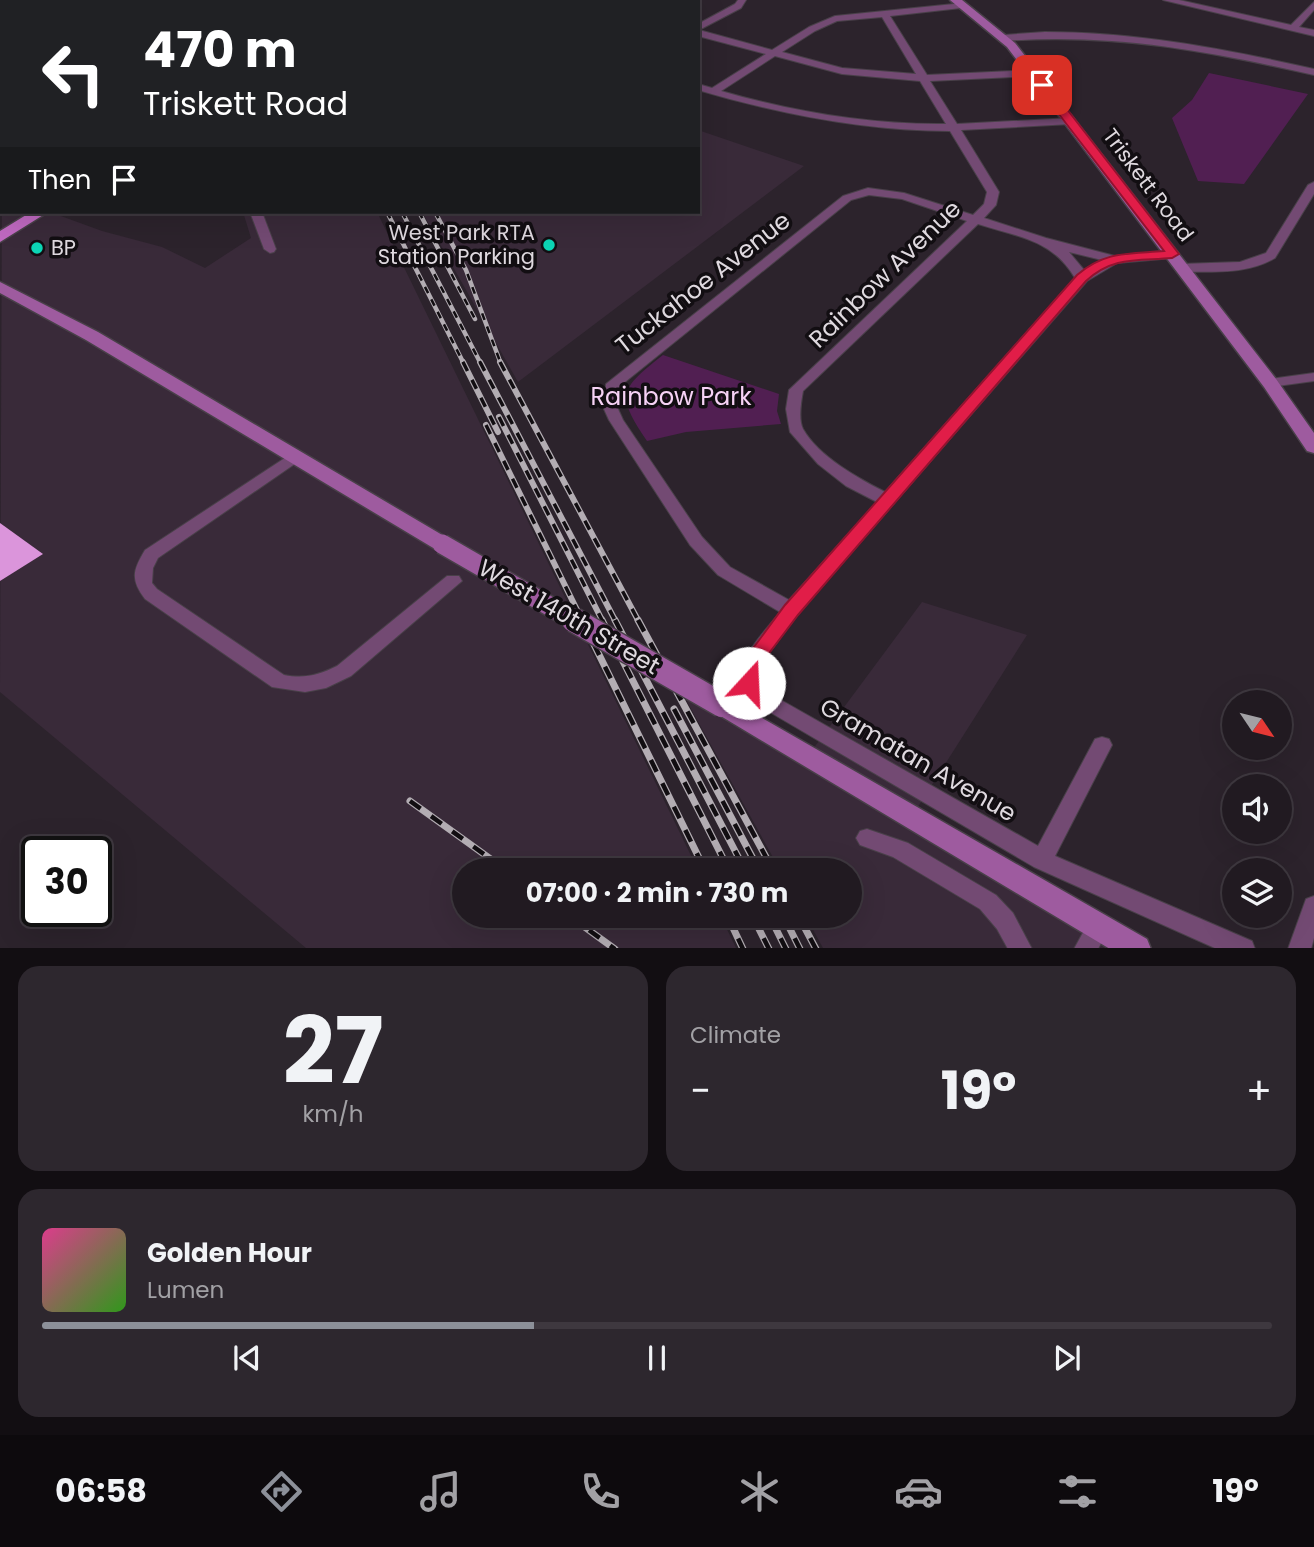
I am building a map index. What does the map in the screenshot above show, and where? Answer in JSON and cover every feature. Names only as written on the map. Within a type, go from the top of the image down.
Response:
[{"type":"main road","name":"Triskett Road","points":[[958,2],[1003,38],[1033,73],[1270,383],[1314,447]]},
{"type":"main road","points":[[0,238],[38,214]]},
{"type":"main road","name":"West 140th Street","points":[[0,287],[92,336],[442,544],[722,705],[1092,937],[1137,948]]},
{"type":"street","points":[[700,29],[738,6],[743,0]]},
{"type":"street","points":[[1167,0],[1193,3],[1314,33]]},
{"type":"street","points":[[712,92],[812,29],[835,19],[958,2]]},
{"type":"street","points":[[1293,28],[1314,5]]},
{"type":"street","name":"Rainbow Avenue","points":[[884,13],[993,192],[990,205],[796,390],[793,409],[795,429],[823,460],[852,482],[889,501]]},
{"type":"street","points":[[700,31],[772,54],[842,71],[924,78],[1033,73]]},
{"type":"street","points":[[1003,38],[1058,33],[1105,34],[1166,41],[1314,72]]},
{"type":"street","points":[[700,88],[758,105],[872,123],[955,127],[1071,121]]},
{"type":"street","points":[[976,219],[1111,258],[1248,264],[1264,260],[1271,254],[1314,186]]},
{"type":"street","name":"Tuckahoe Avenue","points":[[791,610],[724,571],[696,541],[616,420],[611,409],[611,390],[623,375],[847,198],[868,191],[904,196],[976,219]]},
{"type":"street","points":[[257,214],[270,249]]},
{"type":"street","points":[[1052,243],[1071,260],[1082,278]]},
{"type":"street","name":"Gramatan Avenue","points":[[1111,258],[1095,266],[1082,278],[791,610],[749,667],[749,683],[758,696],[1042,860],[1244,948]]},
{"type":"street","points":[[1270,383],[1314,377]]},
{"type":"street","points":[[294,457],[151,554],[144,568],[143,584],[151,594],[279,682],[301,687],[323,682],[344,671],[453,581]]},
{"type":"street","points":[[1042,860],[1102,745]]},
{"type":"street","points":[[867,838],[900,850],[988,902],[1005,921],[1021,948]]},
{"type":"street","points":[[1299,948],[1314,906]]},
{"type":"shaded area","points":[[700,131],[804,166],[518,382],[423,214],[700,214]]},
{"type":"shaded area","points":[[2,214],[60,214],[102,231],[162,247],[205,268],[251,238],[244,214],[378,214],[692,858],[452,858],[452,928],[726,928],[736,948],[306,948],[0,692]]},
{"type":"shaded area","points":[[922,602],[1027,635],[909,821],[1124,948],[823,948],[812,928],[862,928],[862,858],[773,858],[669,669],[813,749]]},
{"type":"green space","points":[[1209,73],[1308,94],[1244,184],[1198,181],[1172,118],[1192,100]]},
{"type":"green space","name":"Rainbow Park","points":[[663,355],[779,394],[777,411],[781,424],[686,432],[647,441],[630,413],[627,393],[638,376]]},
{"type":"building","points":[[0,523],[43,554],[0,581]]},
{"type":"railway","points":[[388,214],[464,364]]},
{"type":"railway","points":[[403,214],[481,364]]},
{"type":"railway","points":[[420,214],[475,319]]},
{"type":"railway","points":[[436,214],[466,270],[501,364]]},
{"type":"railway","points":[[480,362],[616,622]]},
{"type":"railway","points":[[464,364],[498,432]]},
{"type":"railway","points":[[501,364],[639,622]]},
{"type":"railway","points":[[499,417],[603,622]]},
{"type":"railway","points":[[486,425],[583,622]]},
{"type":"railway","points":[[582,620],[699,858]]},
{"type":"railway","points":[[602,620],[723,858]]},
{"type":"railway","points":[[615,620],[739,858]]},
{"type":"railway","points":[[638,620],[767,858]]},
{"type":"railway","points":[[674,709],[753,858]]},
{"type":"railway","points":[[410,801],[489,858]]},
{"type":"railway","points":[[586,928],[614,948]]},
{"type":"railway","points":[[733,928],[743,948]]},
{"type":"railway","points":[[758,928],[768,948]]},
{"type":"railway","points":[[776,928],[786,948]]},
{"type":"railway","points":[[790,928],[800,948]]},
{"type":"railway","points":[[805,928],[815,948]]},
{"type":"place","name":"West Park RTA Station Parking","points":[[549,245]]},
{"type":"place","name":"BP","points":[[37,248]]},
{"type":"route","points":[[749,683],[749,667],[791,610],[1082,278],[1095,266],[1111,258],[1172,254],[1042,85]]}]
